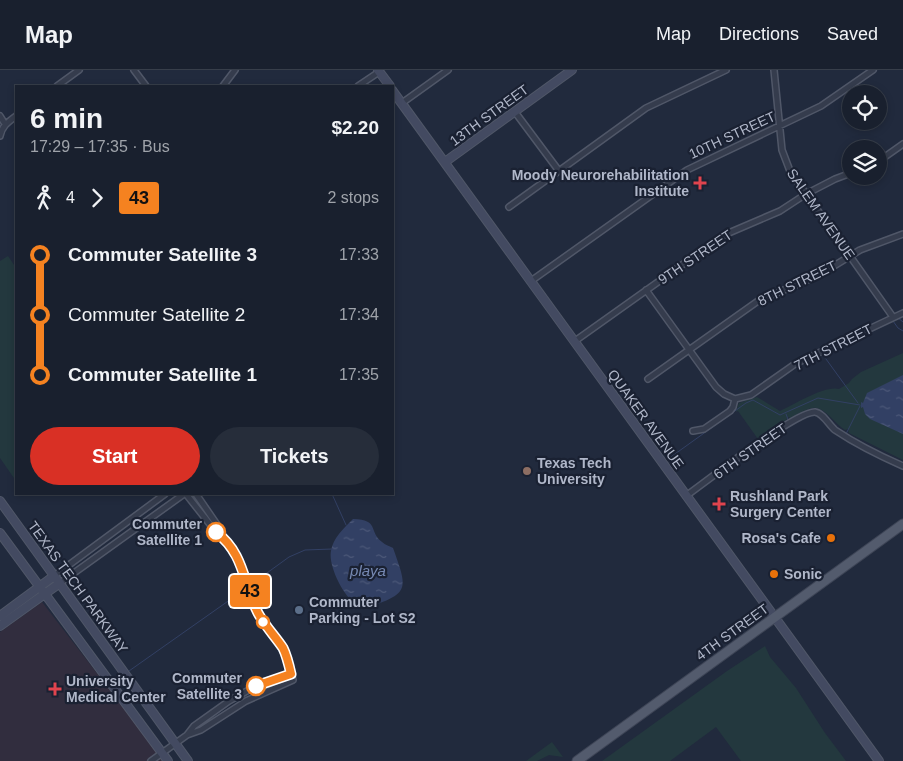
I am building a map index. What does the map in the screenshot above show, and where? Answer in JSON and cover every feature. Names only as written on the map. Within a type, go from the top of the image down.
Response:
[{"type":"main road","name":"13TH STREET","points":[[444,162],[572,70]]},
{"type":"main road","points":[[378,71],[389,85]]},
{"type":"main road","name":"QUAKER AVENUE","points":[[394,93],[879,761]]},
{"type":"main road","name":"TEXAS TECH PARKWAY","points":[[0,501],[188,761]]},
{"type":"main road","name":"4TH STREET","points":[[577,761],[903,524]]},
{"type":"main road","points":[[0,533],[168,761]]},
{"type":"main road","points":[[42,591],[54,576]]},
{"type":"main road","points":[[0,626],[10,614],[42,591],[60,583]]},
{"type":"main road","points":[[0,616],[10,614]]},
{"type":"street","points":[[58,85],[79,70]]},
{"type":"street","points":[[134,70],[145,85]]},
{"type":"street","points":[[224,85],[235,70]]},
{"type":"street","points":[[402,103],[448,70]]},
{"type":"street","points":[[509,208],[642,110],[726,70]]},
{"type":"street","name":"SALEM AVENUE","points":[[774,70],[782,150],[786,163],[894,317]]},
{"type":"street","name":"10TH STREET","points":[[531,281],[686,170],[821,106],[873,70]]},
{"type":"street","points":[[359,85],[378,71]]},
{"type":"street","points":[[515,112],[559,171]]},
{"type":"street","points":[[0,116],[6,124]]},
{"type":"street","points":[[0,136],[1,130],[15,117]]},
{"type":"street","points":[[887,155],[903,144]]},
{"type":"street","name":"9TH STREET","points":[[575,341],[724,235],[780,211],[806,194],[842,176]]},
{"type":"street","name":"8TH STREET","points":[[648,379],[758,301],[819,275],[860,250],[903,234]]},
{"type":"street","points":[[646,290],[720,390],[735,399],[730,411],[704,430],[693,431]]},
{"type":"street","name":"7TH STREET","points":[[735,399],[751,395],[794,364],[903,313]]},
{"type":"street","name":"6TH STREET","points":[[686,496],[785,426],[807,414],[820,414],[830,426],[840,433],[903,466]]},
{"type":"street","points":[[54,576],[164,495]]},
{"type":"street","points":[[60,583],[184,495]]},
{"type":"street","points":[[186,495],[234,553],[244,572],[252,600],[258,612],[283,648],[293,680],[246,701],[201,730],[187,735]]},
{"type":"street","points":[[197,495],[220,529],[223,538]]},
{"type":"street","points":[[151,761],[187,735],[198,723],[241,694],[256,686],[291,674]]},
{"type":"shaded area","name":"University Medical Center","points":[[42,602],[164,761],[0,761],[0,632]]},
{"type":"green space","points":[[8,256],[15,266],[15,480],[0,458],[0,261]]},
{"type":"green space","points":[[903,353],[903,460],[849,433],[848,429],[841,428],[826,413],[817,408],[807,409],[791,418],[787,417],[787,419],[758,439],[738,411],[736,412],[739,403],[757,397],[780,411],[826,390],[839,389],[861,372]]},
{"type":"green space","points":[[765,646],[770,657],[796,688],[825,733],[846,761],[741,761],[716,727],[670,761],[602,761],[727,671]]},
{"type":"green space","points":[[552,742],[563,757],[549,755],[537,761],[526,761]]},
{"type":"water","points":[[903,375],[903,434],[870,419],[865,414],[863,407],[861,408],[861,402],[863,403],[867,393]]},
{"type":"water","name":"playa","points":[[353,519],[367,521],[378,538],[393,548],[403,581],[402,588],[398,593],[391,598],[366,608],[355,603],[346,594],[337,580],[332,564],[332,546],[336,538]]},
{"type":"waterway","points":[[897,317],[903,322]]},
{"type":"waterway","points":[[893,321],[903,331]]},
{"type":"waterway","points":[[826,359],[858,403]]},
{"type":"waterway","points":[[668,459],[746,403],[753,400],[780,415],[818,398],[860,405]]},
{"type":"waterway","points":[[846,434],[860,406]]},
{"type":"waterway","points":[[786,414],[789,422]]},
{"type":"waterway","points":[[332,495],[346,525]]},
{"type":"waterway","points":[[260,578],[289,557],[305,550],[332,549]]},
{"type":"waterway","points":[[129,671],[241,592]]},
{"type":"bus line","name":"43","points":[[216,532],[234,553],[244,572],[257,612],[283,648],[288,662],[291,674],[256,686]]},
{"type":"place","name":"Moody Neurorehabilitation Institute","points":[[700,183]]},
{"type":"place","name":"Texas Tech University","points":[[527,471]]},
{"type":"place","name":"Rushland Park Surgery Center","points":[[719,504]]},
{"type":"place","name":"Commuter Satellite 1","points":[[216,532]]},
{"type":"place","name":"Rosa's Cafe","points":[[831,538]]},
{"type":"place","name":"Sonic","points":[[774,574]]},
{"type":"place","name":"Commuter Parking - Lot S2","points":[[299,610]]},
{"type":"place","name":"Commuter Satellite 3","points":[[256,686]]},
{"type":"place","name":"University Medical Center","points":[[55,689]]}]
